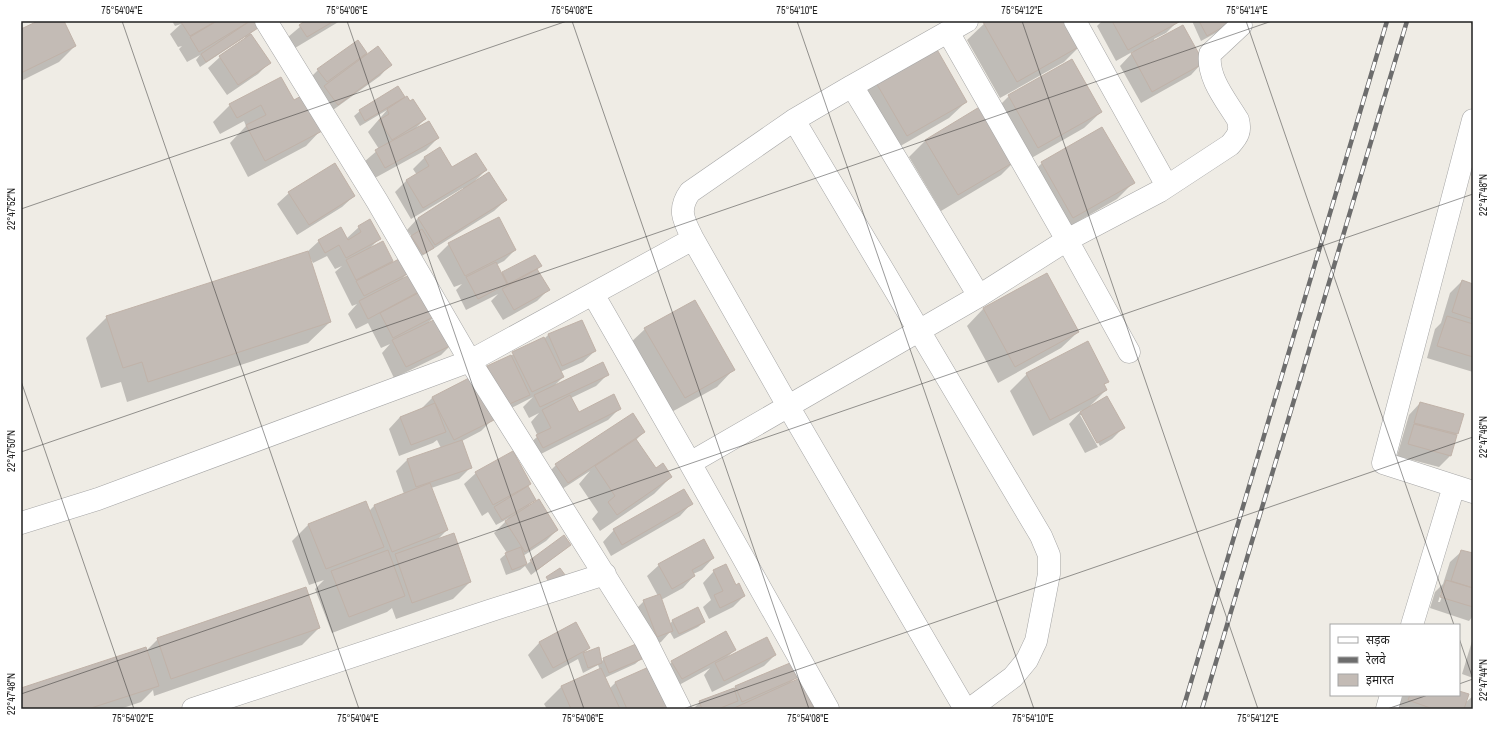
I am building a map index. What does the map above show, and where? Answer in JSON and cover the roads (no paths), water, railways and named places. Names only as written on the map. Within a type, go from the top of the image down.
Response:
[{"type":"street","points":[[266,21],[377,201],[470,361],[646,641],[680,709]]},
{"type":"street","points":[[965,709],[788,406],[692,239],[682,217],[684,201],[690,192],[794,120],[967,21]]},
{"type":"street","points":[[1075,21],[1167,186]]},
{"type":"street","points":[[690,463],[920,331],[1067,240],[1167,186],[1230,145],[1238,136],[1240,127],[1238,120],[1211,75],[1208,63],[1210,54],[1241,25]]},
{"type":"street","points":[[948,32],[1067,240],[1128,352]]},
{"type":"street","points":[[852,86],[978,296]]},
{"type":"street","points":[[794,120],[1041,536],[1049,555],[1050,574],[1037,633],[1027,660],[1013,677],[970,709]]},
{"type":"street","points":[[1412,624],[1464,489],[1383,463],[1465,183],[1473,120]]},
{"type":"street","points":[[21,522],[98,499],[470,361],[692,239]]},
{"type":"street","points":[[593,294],[828,709]]},
{"type":"street","points":[[193,709],[605,574]]},
{"type":"street","points":[[1387,709],[1392,696]]},
{"type":"railway","points":[[1183,709],[1387,21]]},
{"type":"railway","points":[[1202,709],[1407,21]]}]
